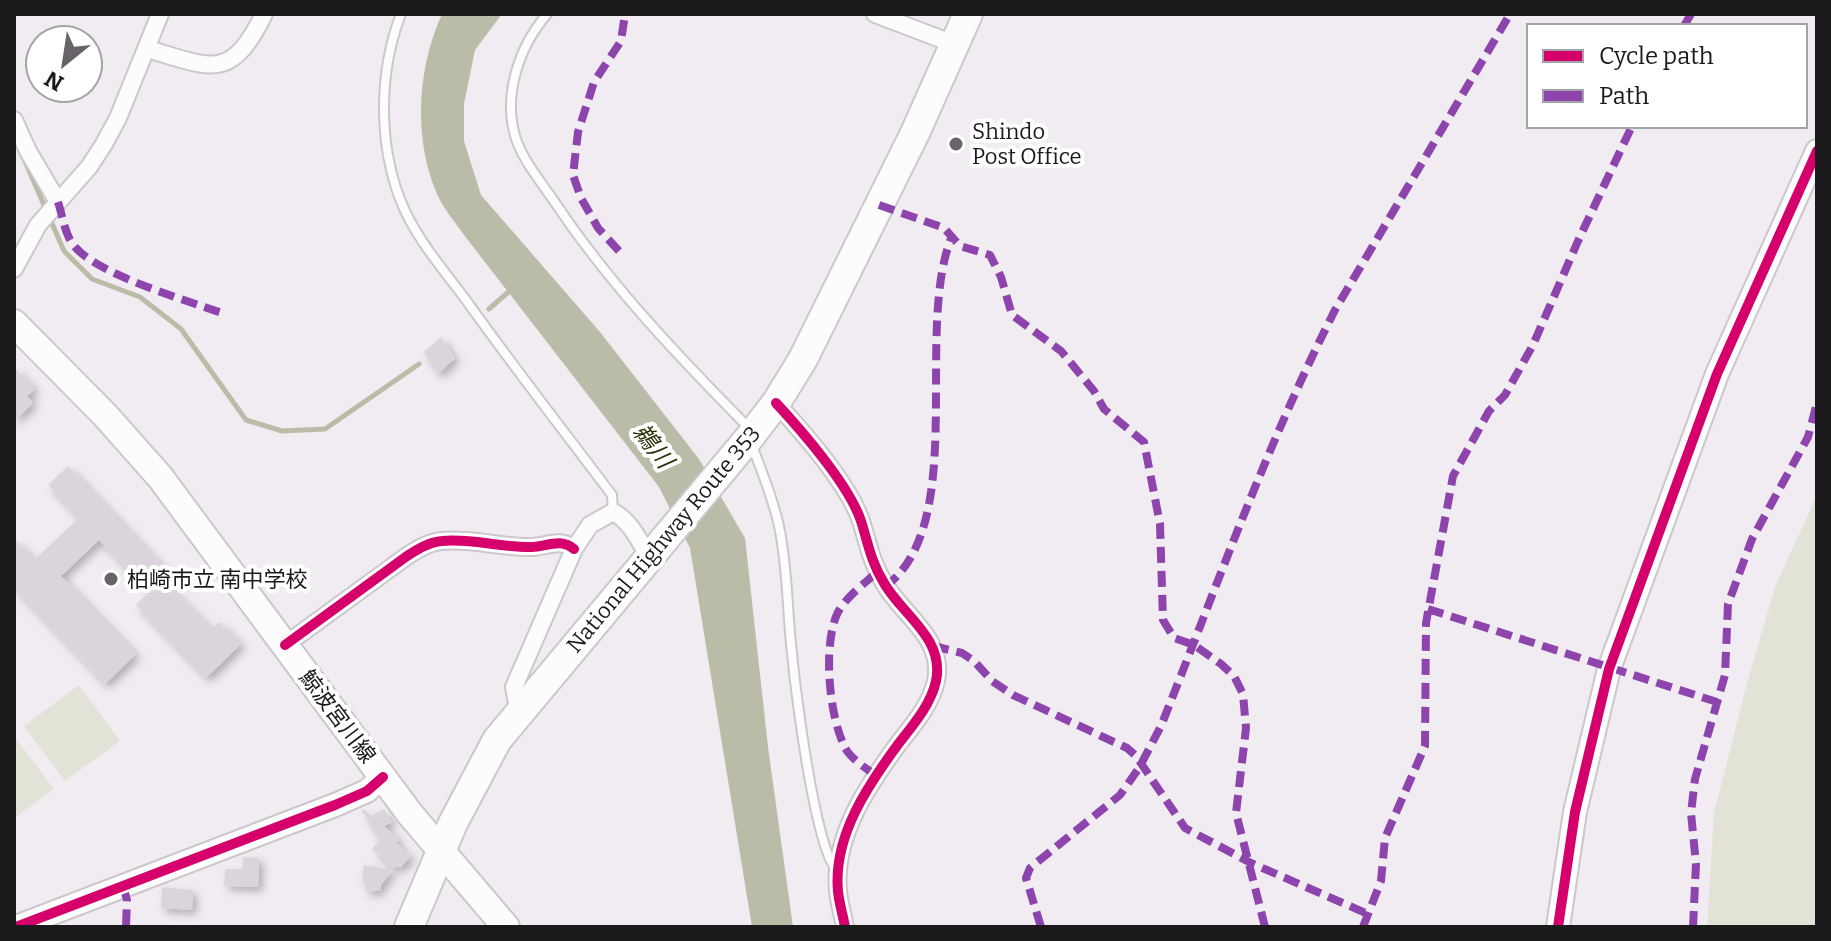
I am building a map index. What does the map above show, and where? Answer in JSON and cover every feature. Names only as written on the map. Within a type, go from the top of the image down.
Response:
[{"type":"highway","name":"National Highway Route 353","points":[[409,927],[440,852],[487,758],[521,709],[776,403],[803,359],[893,178],[968,14]]},
{"type":"main road","name":"鯨波宮川線","points":[[14,323],[105,415],[160,477],[440,852],[506,927]]},
{"type":"street","points":[[14,269],[38,225],[89,167],[104,144],[118,118],[160,14]]},
{"type":"street","points":[[147,49],[208,66],[226,63],[249,44],[264,14]]},
{"type":"street","points":[[875,14],[954,44]]},
{"type":"street","points":[[14,120],[55,206]]},
{"type":"street","points":[[1558,927],[1575,812],[1609,669],[1717,374],[1817,151]]},
{"type":"street","points":[[776,403],[829,467],[860,519],[867,547],[881,579],[933,646],[936,657],[937,673],[933,691],[913,725],[875,775],[849,825],[838,871],[838,892],[845,927]]},
{"type":"street","points":[[521,709],[514,687],[574,549],[590,525],[613,512],[631,527],[652,553]]},
{"type":"street","points":[[285,645],[419,548],[439,541],[463,540],[532,547],[557,542],[567,543],[574,549]]},
{"type":"street","points":[[16,927],[335,805],[367,791],[383,777]]},
{"type":"lane","points":[[401,14],[390,52],[384,125],[392,177],[407,216],[498,344],[612,495],[613,512]]},
{"type":"lane","points":[[547,14],[522,55],[511,96],[516,137],[523,155],[578,237],[652,329],[749,437],[779,524],[789,587],[791,652],[801,725],[827,858],[831,867],[838,871]]},
{"type":"shaded area","points":[[1817,495],[1817,927],[1707,927],[1714,813],[1775,587]]},
{"type":"shaded area","points":[[79,685],[120,741],[65,781],[24,726]]},
{"type":"shaded area","points":[[14,736],[54,789],[14,818]]},
{"type":"water","name":"鵜川","points":[[442,14],[502,14],[475,50],[464,104],[464,141],[481,195],[600,332],[699,459],[745,538],[768,747],[793,927],[752,927],[690,548],[659,487],[464,235],[437,194],[424,150],[421,104],[427,57]]},
{"type":"building","points":[[441,337],[455,358],[438,374],[424,352]]},
{"type":"building","points":[[14,367],[35,389],[27,396],[33,403],[14,421]]},
{"type":"building","points":[[68,466],[168,572],[161,578],[211,629],[219,622],[241,644],[206,678],[136,605],[149,592],[99,540],[61,576],[136,654],[105,684],[14,588],[14,539],[34,560],[79,518],[48,485]]},
{"type":"building","points":[[363,809],[372,816],[384,809],[392,822],[384,826],[399,839],[396,843],[411,856],[400,868],[394,868],[372,849],[380,840]]},
{"type":"building","points":[[243,857],[259,858],[258,887],[224,886],[225,869],[243,869]]},
{"type":"building","points":[[364,865],[393,870],[381,885],[381,890],[367,892],[362,876]]},
{"type":"building","points":[[162,887],[193,890],[192,910],[161,908]]},
{"type":"waterway","points":[[24,159],[64,251],[92,279],[140,297],[181,329],[246,420],[282,431],[325,429],[419,364]]},
{"type":"waterway","points":[[489,309],[513,288]]},
{"type":"marked path","points":[[619,251],[598,228],[581,198],[573,175],[578,132],[594,82],[621,41],[625,14]]},
{"type":"marked path","points":[[1041,927],[1026,878],[1030,868],[1120,795],[1139,768],[1161,726],[1287,412],[1335,310],[1510,14]]},
{"type":"marked path","points":[[1685,24],[1691,14]]},
{"type":"marked path","points":[[1363,927],[1381,881],[1385,838],[1425,746],[1426,623],[1453,476],[1489,411],[1505,395],[1533,345],[1631,128]]},
{"type":"marked path","points":[[58,202],[69,238],[88,258],[144,286],[222,313]]},
{"type":"marked path","points":[[879,205],[944,228],[960,246],[990,255],[1001,277],[1012,315],[1061,351],[1094,391],[1104,409],[1144,442],[1160,524],[1163,620],[1174,638],[1194,645],[1234,676],[1243,694],[1246,728],[1236,813],[1265,927]]},
{"type":"marked path","points":[[885,587],[911,557],[926,519],[933,473],[941,276],[952,236]]},
{"type":"marked path","points":[[1693,927],[1696,864],[1691,813],[1695,779],[1725,675],[1728,604],[1752,539],[1808,437],[1817,403]]},
{"type":"marked path","points":[[875,775],[850,755],[841,738],[832,702],[829,662],[833,626],[838,612],[851,595],[877,572]]},
{"type":"marked path","points":[[1428,609],[1717,702]]},
{"type":"marked path","points":[[933,646],[962,653],[992,681],[1013,695],[1127,748],[1136,756],[1185,828],[1251,863],[1368,914]]},
{"type":"marked path","points":[[123,886],[127,900],[126,927]]},
{"type":"cycle path","points":[[1558,927],[1575,812],[1609,669],[1717,374],[1817,151]]},
{"type":"cycle path","points":[[776,403],[811,443],[846,491],[861,521],[880,575],[928,640],[937,666],[934,689],[926,706],[876,776],[847,831],[838,871],[845,927]]},
{"type":"cycle path","points":[[285,645],[407,556],[433,543],[464,541],[532,547],[559,543],[574,549]]},
{"type":"cycle path","points":[[16,927],[335,805],[367,791],[383,777]]},
{"type":"place","name":"Shindo Post Office","points":[[956,144]]},
{"type":"place","name":"柏崎市立 南中学校","points":[[111,579]]}]
